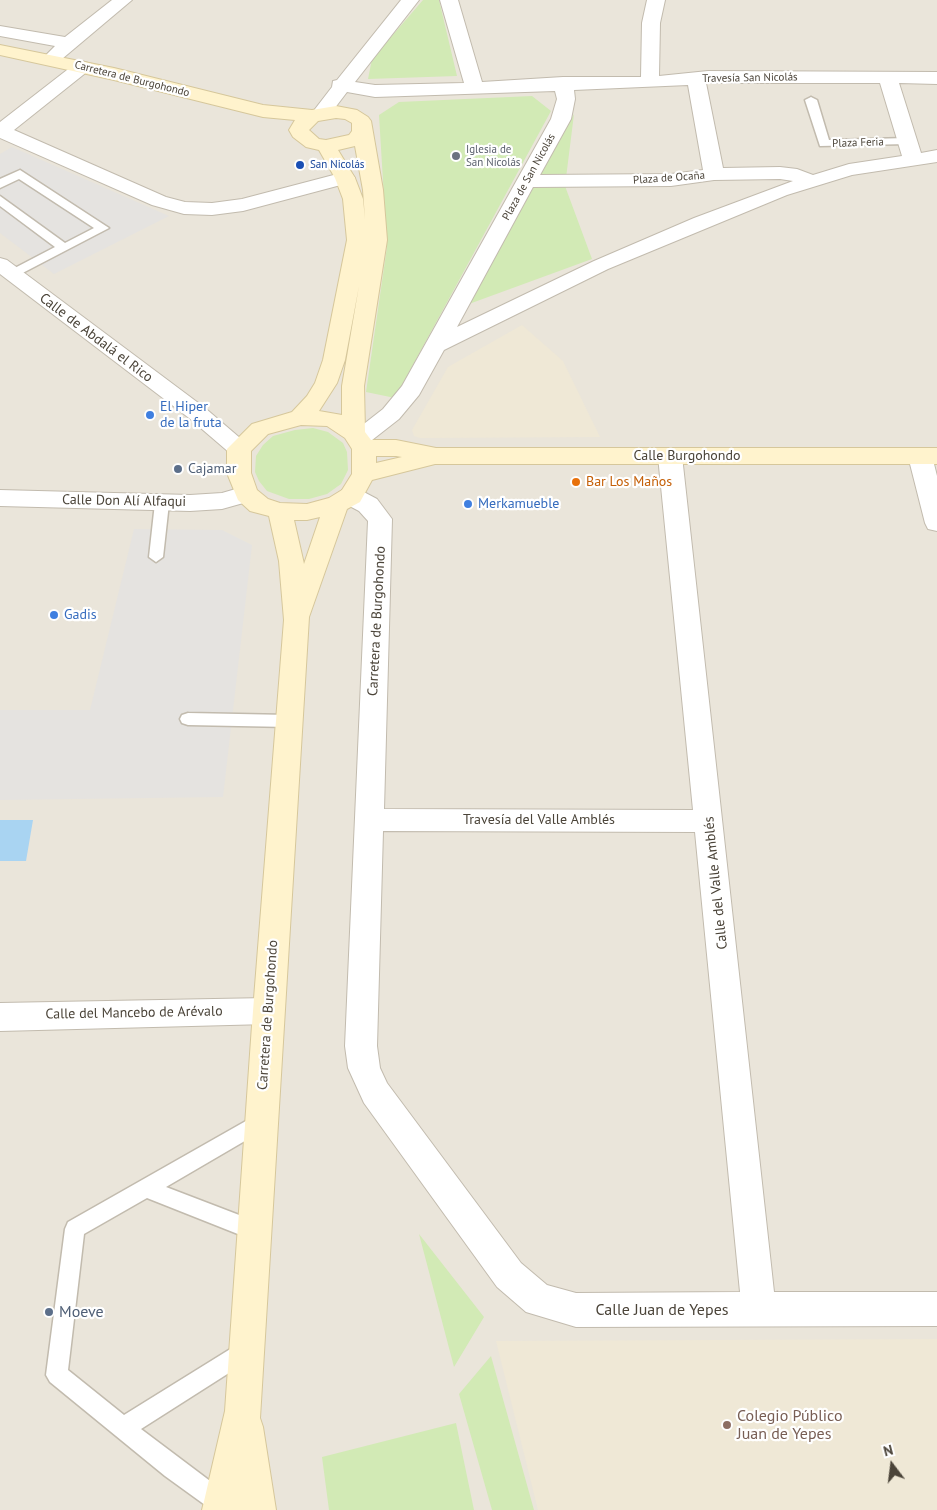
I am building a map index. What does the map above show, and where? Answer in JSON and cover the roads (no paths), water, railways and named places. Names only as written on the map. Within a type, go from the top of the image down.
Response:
[{"type":"main road","name":"Carretera de Burgohondo","points":[[0,50],[82,67],[264,111],[310,119],[303,137],[313,143],[326,146]]},
{"type":"main road","points":[[310,119],[336,112],[356,122],[373,190],[377,240],[352,386],[359,440],[350,491],[307,512],[280,512],[259,505],[246,494],[239,473],[239,449],[260,430],[300,417],[332,419],[359,440]]},
{"type":"main road","points":[[300,417],[315,401],[326,383],[334,360],[357,240],[353,199],[345,178],[326,146],[343,144],[356,138],[356,122]]},
{"type":"main road","name":"Calle Burgohondo","points":[[359,440],[436,456],[928,456]]},
{"type":"main road","name":"Calle Burgohondo","points":[[350,491],[436,456]]},
{"type":"main road","name":"Carretera de Burgohondo","points":[[297,620],[350,491]]},
{"type":"main road","name":"Carretera de Burgohondo","points":[[221,1507],[243,1411],[260,1122],[297,620],[291,561],[280,512]]},
{"type":"main road","name":"Carretera de Burgohondo","points":[[243,1411],[257,1510]]},
{"type":"street","points":[[50,60],[68,43],[123,0]]},
{"type":"street","points":[[310,119],[410,0]]},
{"type":"street","points":[[449,0],[474,86]]},
{"type":"street","points":[[650,81],[651,24],[656,0]]},
{"type":"street","points":[[0,31],[68,43]]},
{"type":"street","points":[[82,67],[54,91],[0,131],[159,201],[184,208],[243,205],[345,178]]},
{"type":"street","name":"Travesía San Nicolás","points":[[563,83],[858,76],[888,79],[937,78]]},
{"type":"street","points":[[696,79],[706,122],[714,174]]},
{"type":"street","points":[[435,346],[645,246],[810,181],[910,150],[888,79]]},
{"type":"street","points":[[340,85],[375,91],[563,83]]},
{"type":"street","name":"Plaza de San Nicolás","points":[[359,440],[391,414],[411,390],[565,109],[563,83]]},
{"type":"street","points":[[356,122],[375,91]]},
{"type":"street","name":"Plaza Feria","points":[[910,150],[937,156]]},
{"type":"street","name":"Plaza de Ocaña","points":[[527,181],[671,180],[714,174],[780,173],[797,175],[810,181]]},
{"type":"street","name":"Calle de Abdalá el Rico","points":[[6,269],[197,413],[239,449]]},
{"type":"street","name":"Calle del Valle Amblés","points":[[670,456],[759,1310]]},
{"type":"street","points":[[928,456],[937,523]]},
{"type":"street","name":"Carretera de Burgohondo","points":[[350,491],[368,505],[380,519],[361,1046],[364,1068],[375,1093],[443,1186]]},
{"type":"street","name":"Calle Don Alí Alfaqui","points":[[0,498],[162,503],[222,501],[246,494]]},
{"type":"street","name":"Travesía del Valle Amblés","points":[[368,820],[709,821]]},
{"type":"street","name":"Calle del Mancebo de Arévalo","points":[[0,1017],[268,1011]]},
{"type":"street","name":"Calle Juan de Yepes","points":[[443,1186],[509,1275],[538,1300],[576,1310],[937,1309]]},
{"type":"lane","name":"Plaza Feria","points":[[811,100],[824,144],[910,150]]},
{"type":"lane","points":[[0,184],[20,174],[103,228],[64,248],[6,269]]},
{"type":"lane","points":[[0,200],[64,248]]},
{"type":"lane","points":[[156,557],[162,503]]},
{"type":"lane","points":[[188,718],[289,721]]},
{"type":"lane","points":[[221,1507],[58,1374],[75,1229],[148,1189],[260,1122]]},
{"type":"lane","points":[[148,1189],[254,1230]]},
{"type":"lane","points":[[123,1428],[246,1350]]},
{"type":"water","points":[[0,820],[33,820],[26,861],[0,861]]},
{"type":"place","name":"Iglesia de San Nicolás","points":[[456,156]]},
{"type":"place","name":"San Nicolás","points":[[300,165]]},
{"type":"place","name":"El Hiper de la fruta","points":[[150,415]]},
{"type":"place","name":"Cajamar","points":[[178,469]]},
{"type":"place","name":"Bar Los Maños","points":[[576,482]]},
{"type":"place","name":"Merkamueble","points":[[468,504]]},
{"type":"place","name":"Gadis","points":[[54,615]]},
{"type":"place","name":"Moeve","points":[[49,1312]]},
{"type":"place","name":"Colegio Público Juan de Yepes","points":[[727,1425]]}]
